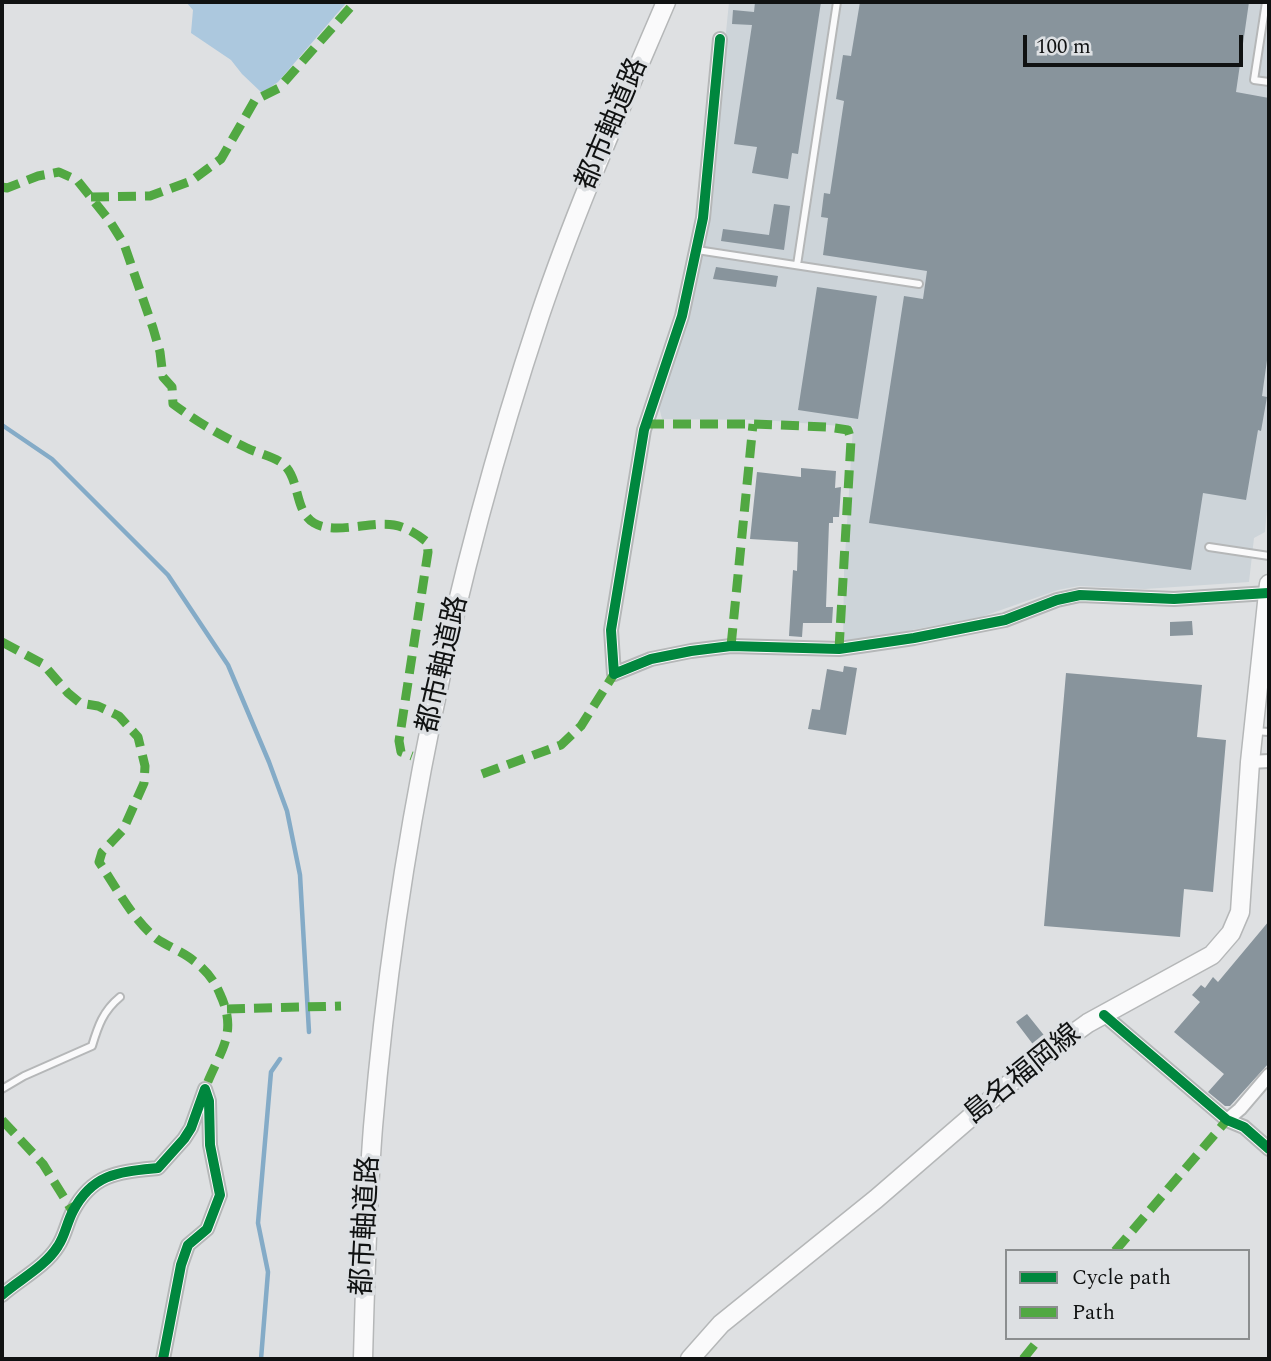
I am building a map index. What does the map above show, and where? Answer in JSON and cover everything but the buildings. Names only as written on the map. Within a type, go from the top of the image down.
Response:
[{"type":"main road","name":"都市軸道路","points":[[363,1359],[373,1126],[400,903],[423,766],[458,604],[540,315],[590,178],[666,2]]},
{"type":"main road","name":"島名福岡線","points":[[690,1359],[721,1324],[876,1199],[1038,1059],[1104,1015],[1212,955],[1231,933],[1241,903],[1250,762],[1261,731],[1269,589]]},
{"type":"street","points":[[720,39],[703,218],[682,316],[644,430],[611,630],[614,674],[651,659],[731,646],[839,649],[914,638],[1005,620],[1057,600],[1080,595],[1174,599],[1269,589]]},
{"type":"street","points":[[1250,762],[1269,761]]},
{"type":"street","points":[[1104,1015],[1227,1120],[1244,1127],[1269,1149]]},
{"type":"street","points":[[1227,1120],[1240,1109],[1269,1074]]},
{"type":"street","points":[[2,1295],[45,1262],[59,1245],[73,1212],[86,1191],[101,1178],[122,1171],[158,1168],[191,1128],[205,1089],[209,1101],[210,1145],[220,1195],[207,1229],[188,1245],[181,1265],[163,1359]]},
{"type":"lane","points":[[797,265],[836,2]]},
{"type":"lane","points":[[1266,2],[1254,80],[1269,82]]},
{"type":"lane","points":[[697,250],[919,284]]},
{"type":"lane","points":[[1209,547],[1269,556]]},
{"type":"lane","points":[[2,1089],[24,1076],[92,1046],[100,1021],[120,997]]},
{"type":"shaded area","points":[[186,2],[347,2],[278,82],[262,93],[231,60],[191,33],[193,10]]},
{"type":"shaded area","points":[[729,2],[1269,2],[1269,486],[1265,532],[1254,538],[1249,582],[1145,589],[1079,586],[1058,590],[981,617],[843,643],[844,572],[853,427],[764,420],[662,419],[659,407],[685,321],[706,235]]},
{"type":"waterway","points":[[2,425],[52,459],[168,575],[228,665],[287,811],[300,875],[309,1032]]},
{"type":"waterway","points":[[261,1359],[268,1272],[258,1223],[271,1072],[280,1059]]},
{"type":"marked path","points":[[91,197],[150,196],[191,181],[221,159],[255,100],[279,88],[355,2]]},
{"type":"marked path","points":[[2,187],[7,188],[38,176],[59,172],[77,180],[109,220],[124,244],[153,328],[163,377],[172,387],[173,404],[228,438],[282,463],[292,477],[303,510],[314,523],[332,528],[394,525],[411,531],[427,542],[428,552],[399,741],[401,752],[412,756]]},
{"type":"marked path","points":[[646,424],[753,424],[848,430],[851,440],[839,649]]},
{"type":"marked path","points":[[731,646],[753,424]]},
{"type":"marked path","points":[[2,642],[43,664],[80,703],[98,706],[119,716],[138,737],[145,766],[144,783],[123,830],[102,852],[99,862],[148,931],[198,964],[218,989],[228,1021],[227,1032],[205,1089]]},
{"type":"marked path","points":[[482,774],[561,745],[581,726],[614,674]]},
{"type":"marked path","points":[[227,1009],[341,1006]]},
{"type":"marked path","points":[[2,1120],[43,1164],[73,1212]]},
{"type":"marked path","points":[[1117,1249],[1227,1120]]},
{"type":"marked path","points":[[1023,1359],[1038,1340]]},
{"type":"cycle path","points":[[720,39],[703,218],[682,316],[644,430],[611,630],[614,674],[651,659],[731,646],[839,649],[914,638],[1005,620],[1057,600],[1080,595],[1174,599],[1268,593]]},
{"type":"cycle path","points":[[1104,1015],[1227,1120],[1244,1127],[1269,1149]]},
{"type":"cycle path","points":[[2,1295],[53,1253],[73,1211],[89,1189],[119,1173],[158,1168],[191,1128],[205,1089],[209,1101],[210,1145],[220,1195],[207,1229],[188,1245],[181,1265],[163,1359]]}]
